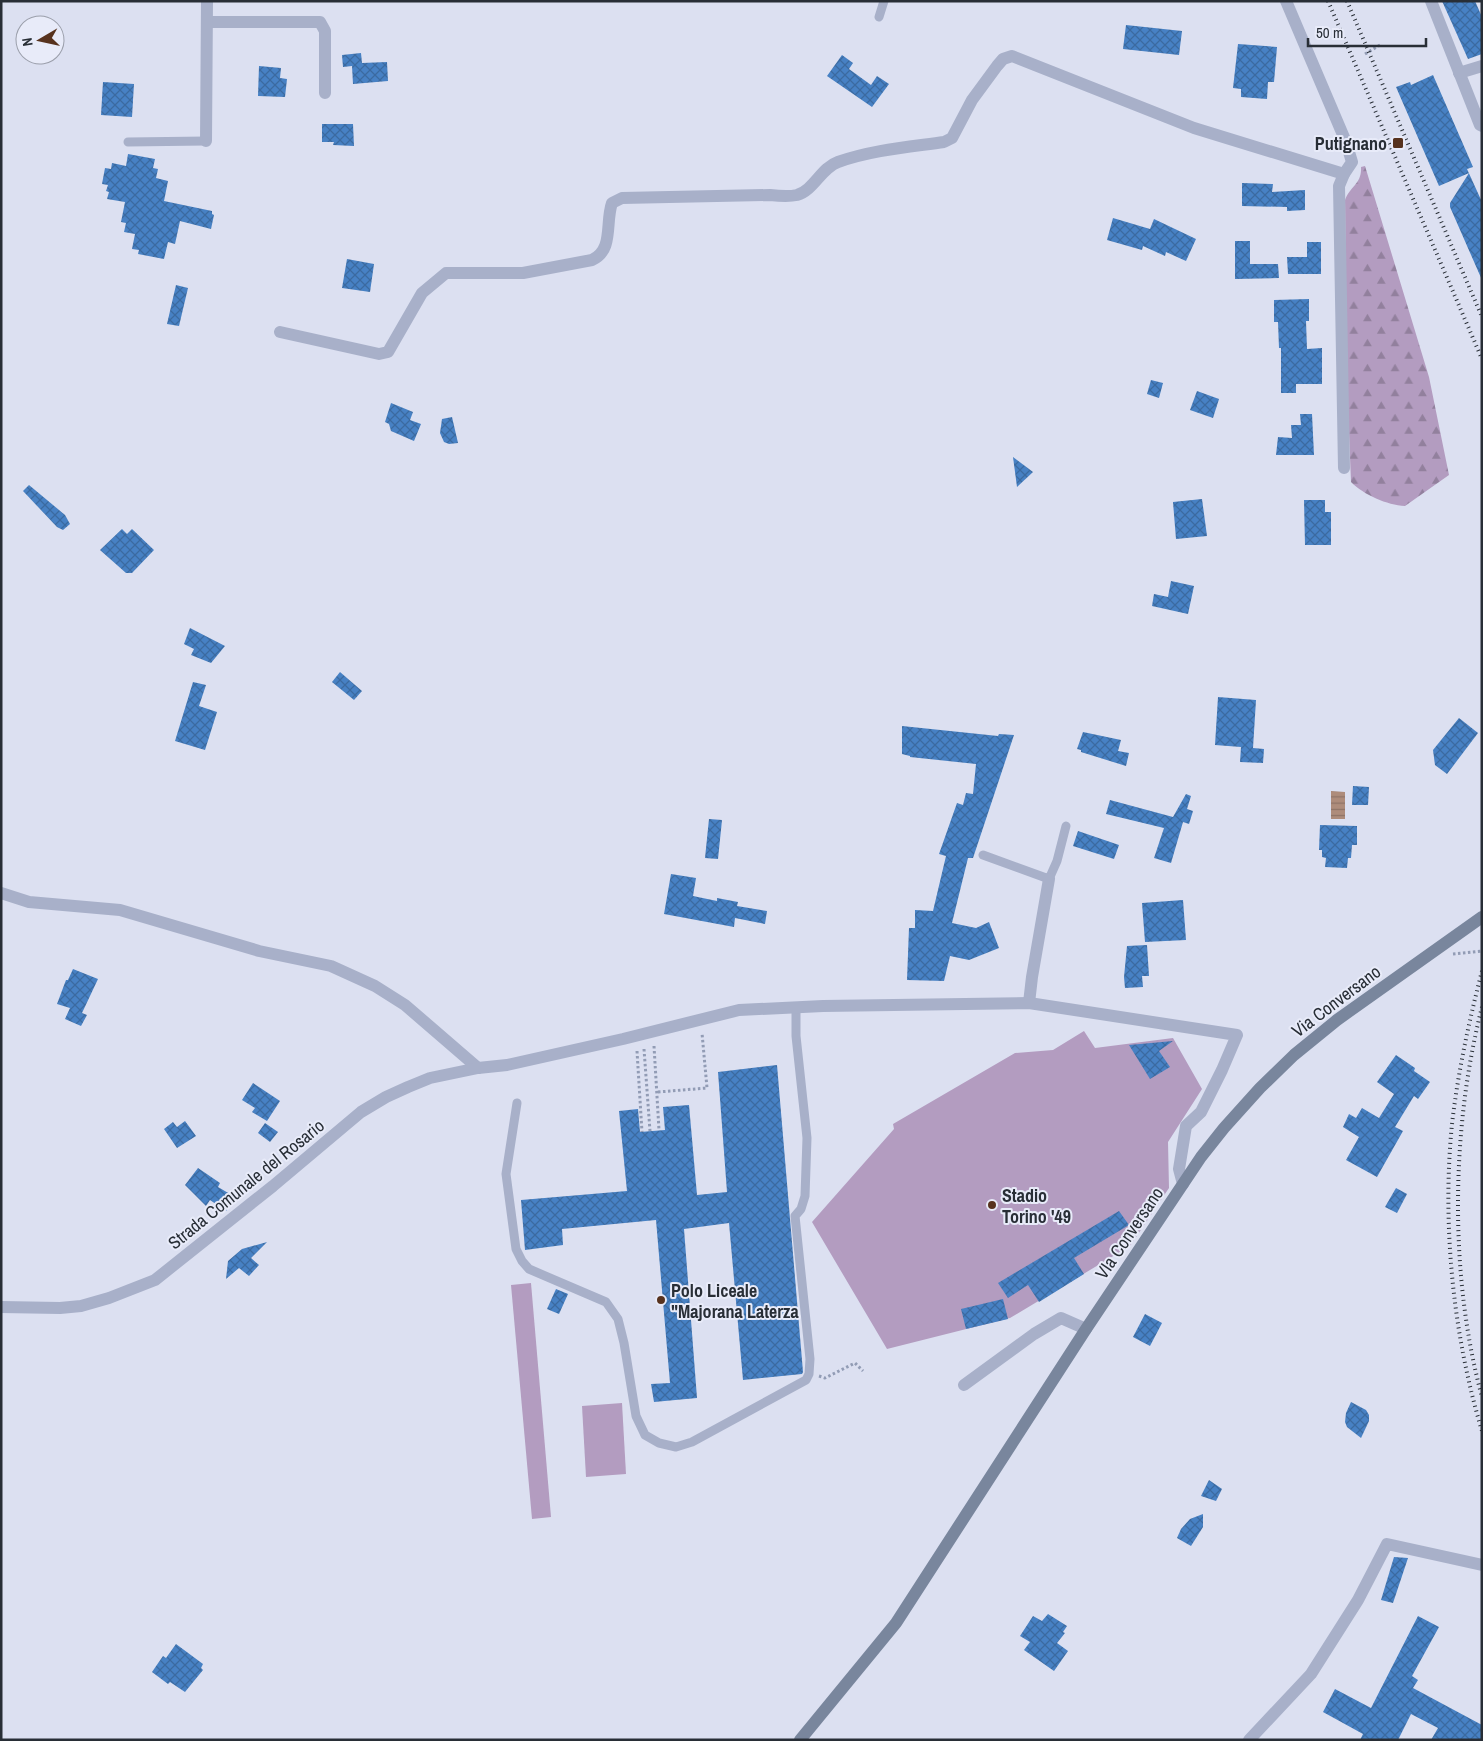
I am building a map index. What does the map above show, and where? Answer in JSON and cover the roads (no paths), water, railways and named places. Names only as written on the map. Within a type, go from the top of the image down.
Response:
[{"type":"main road","name":"Via Conversano","points":[[1224,1128],[1260,1088],[1294,1055],[1337,1020],[1482,917]]},
{"type":"main road","name":"VIa Conversano","points":[[800,1740],[896,1624],[1086,1329],[1201,1157],[1224,1128]]},
{"type":"street","points":[[206,141],[208,1]]},
{"type":"street","points":[[1286,1],[1346,142],[1352,162],[1339,186],[1344,468]]},
{"type":"street","points":[[1431,1],[1481,127]]},
{"type":"street","points":[[207,22],[320,22],[325,31],[325,93]]},
{"type":"street","points":[[280,332],[379,354],[388,352],[422,293],[446,273],[523,273],[592,260],[600,256],[606,247],[609,212],[612,203],[622,198],[797,195],[805,191],[823,172],[837,163],[884,150],[944,142],[952,138],[972,100],[997,66],[1003,59],[1012,56],[1194,128],[1344,174]]},
{"type":"street","points":[[1459,73],[1482,66]]},
{"type":"street","points":[[1029,1003],[1049,879]]},
{"type":"street","points":[[1,892],[29,902],[120,910],[258,951],[331,966],[375,986],[406,1005],[478,1068]]},
{"type":"street","name":"Strada Comunale del Rosario","points":[[1,1307],[60,1308],[81,1306],[109,1298],[155,1280],[266,1192],[361,1112],[386,1097],[430,1078],[478,1068],[507,1065],[739,1010],[796,1007],[1029,1003],[1237,1036],[1201,1112],[1186,1126],[1179,1169],[1183,1184]]},
{"type":"street","points":[[964,1385],[1034,1334],[1061,1318],[1086,1329]]},
{"type":"street","points":[[1249,1740],[1311,1674],[1358,1600],[1387,1544],[1482,1565]]},
{"type":"lane","points":[[879,17],[884,1]]},
{"type":"lane","points":[[128,142],[206,141]]},
{"type":"lane","points":[[983,855],[1049,879],[1057,861],[1066,826]]},
{"type":"lane","points":[[517,1103],[506,1174],[516,1249],[522,1261],[529,1269],[606,1302],[618,1319],[624,1343],[636,1416],[644,1435],[659,1443],[676,1447],[692,1442],[806,1380],[809,1374],[810,1359],[795,1216],[801,1209],[805,1196],[806,1138],[796,1036],[796,1007]]},
{"type":"railway","points":[[1328,1],[1482,359]]},
{"type":"railway","points":[[1347,1],[1482,317]]},
{"type":"railway","points":[[1482,971],[1464,1047],[1454,1105],[1448,1201],[1449,1240],[1457,1318],[1472,1394],[1482,1431]]},
{"type":"railway","points":[[1482,1007],[1464,1102],[1458,1202],[1459,1252],[1464,1302],[1471,1350],[1482,1397]]},
{"type":"place","name":"Putignano","points":[[1398,143]]},
{"type":"place","name":"Stadio Torino '49","points":[[992,1205]]},
{"type":"place","name":"Polo Liceale \"Majorana Laterza","points":[[661,1300]]}]
